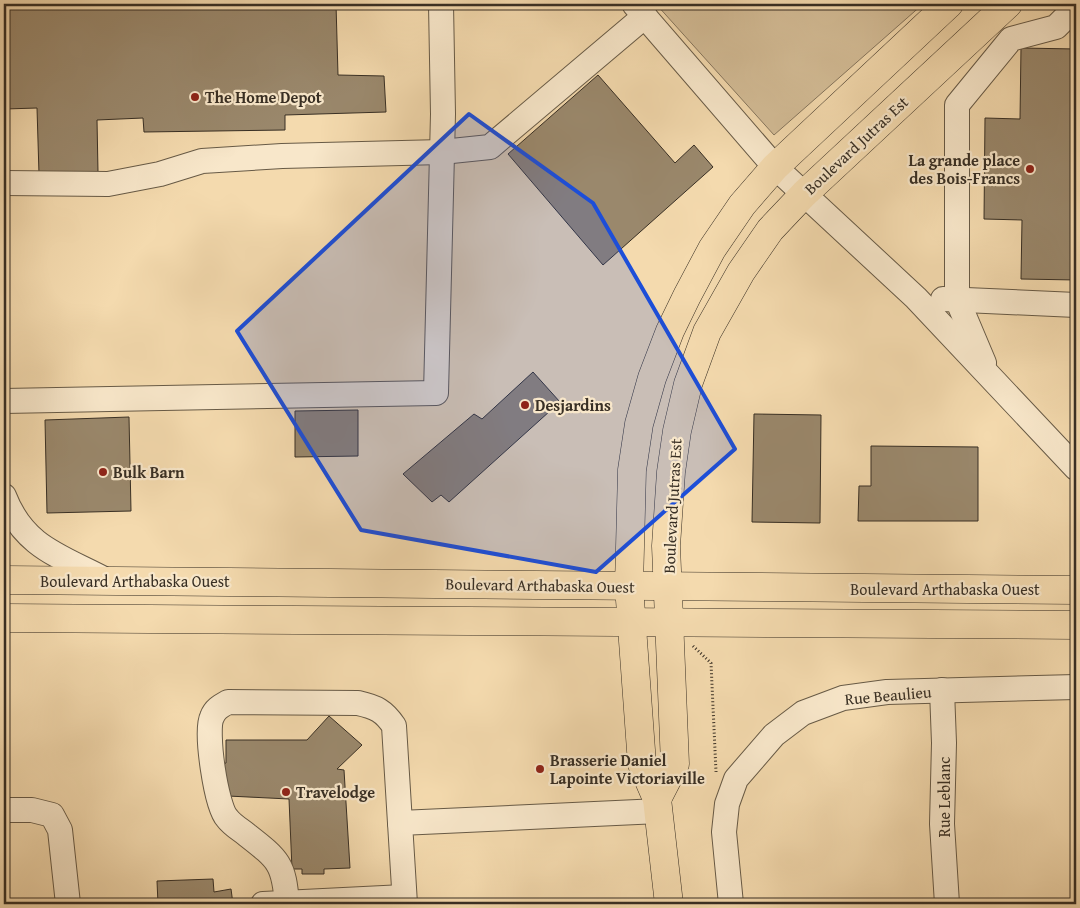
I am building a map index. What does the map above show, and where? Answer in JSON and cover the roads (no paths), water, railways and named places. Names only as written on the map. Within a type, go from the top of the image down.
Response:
[{"type":"main road","points":[[669,904],[658,805],[642,764],[629,586],[632,470],[639,424],[652,378],[670,331],[712,249],[742,205],[775,167],[949,4]]},
{"type":"main road","name":"Boulevard Jutras Est","points":[[658,805],[675,764],[666,546],[671,472],[677,431],[688,384],[708,332],[741,272],[770,230],[804,194],[1008,4]]},
{"type":"main road","name":"Boulevard Arthabaska Ouest","points":[[4,580],[1076,590]]},
{"type":"main road","points":[[4,618],[632,624],[669,622],[1076,625]]},
{"type":"street","points":[[4,401],[436,394],[442,152],[441,4]]},
{"type":"street","points":[[990,377],[957,299],[957,105],[1011,39],[1066,27],[1076,7]]},
{"type":"street","points":[[4,183],[108,184],[160,174],[202,161],[282,156],[442,152],[490,147],[639,10],[775,167],[916,298],[1076,468]]},
{"type":"street","points":[[916,298],[1076,305]]},
{"type":"street","points":[[4,496],[20,529],[43,548],[106,580]]},
{"type":"street","name":"Rue Beaulieu","points":[[731,904],[724,832],[727,804],[736,779],[774,735],[803,713],[843,698],[887,692],[1076,687]]},
{"type":"street","name":"Rue Leblanc","points":[[942,690],[944,743],[942,824],[947,904]]},
{"type":"street","points":[[263,904],[404,901],[394,726],[386,714],[374,706],[358,704],[228,702],[216,708],[211,718],[210,732],[219,803],[226,818],[257,842],[280,865],[285,876],[287,903]]},
{"type":"street","points":[[400,823],[658,805]]},
{"type":"street","points":[[4,810],[32,810],[52,815],[60,830],[68,904]]},
{"type":"place","name":"The Home Depot","points":[[195,97]]},
{"type":"place","name":"La grande place des Bois-Francs","points":[[1030,169]]},
{"type":"place","name":"Desjardins","points":[[525,405]]},
{"type":"place","name":"Bulk Barn","points":[[103,472]]},
{"type":"place","name":"Brasserie Daniel Lapointe Victoriaville","points":[[540,769]]},
{"type":"place","name":"Travelodge","points":[[286,792]]}]
